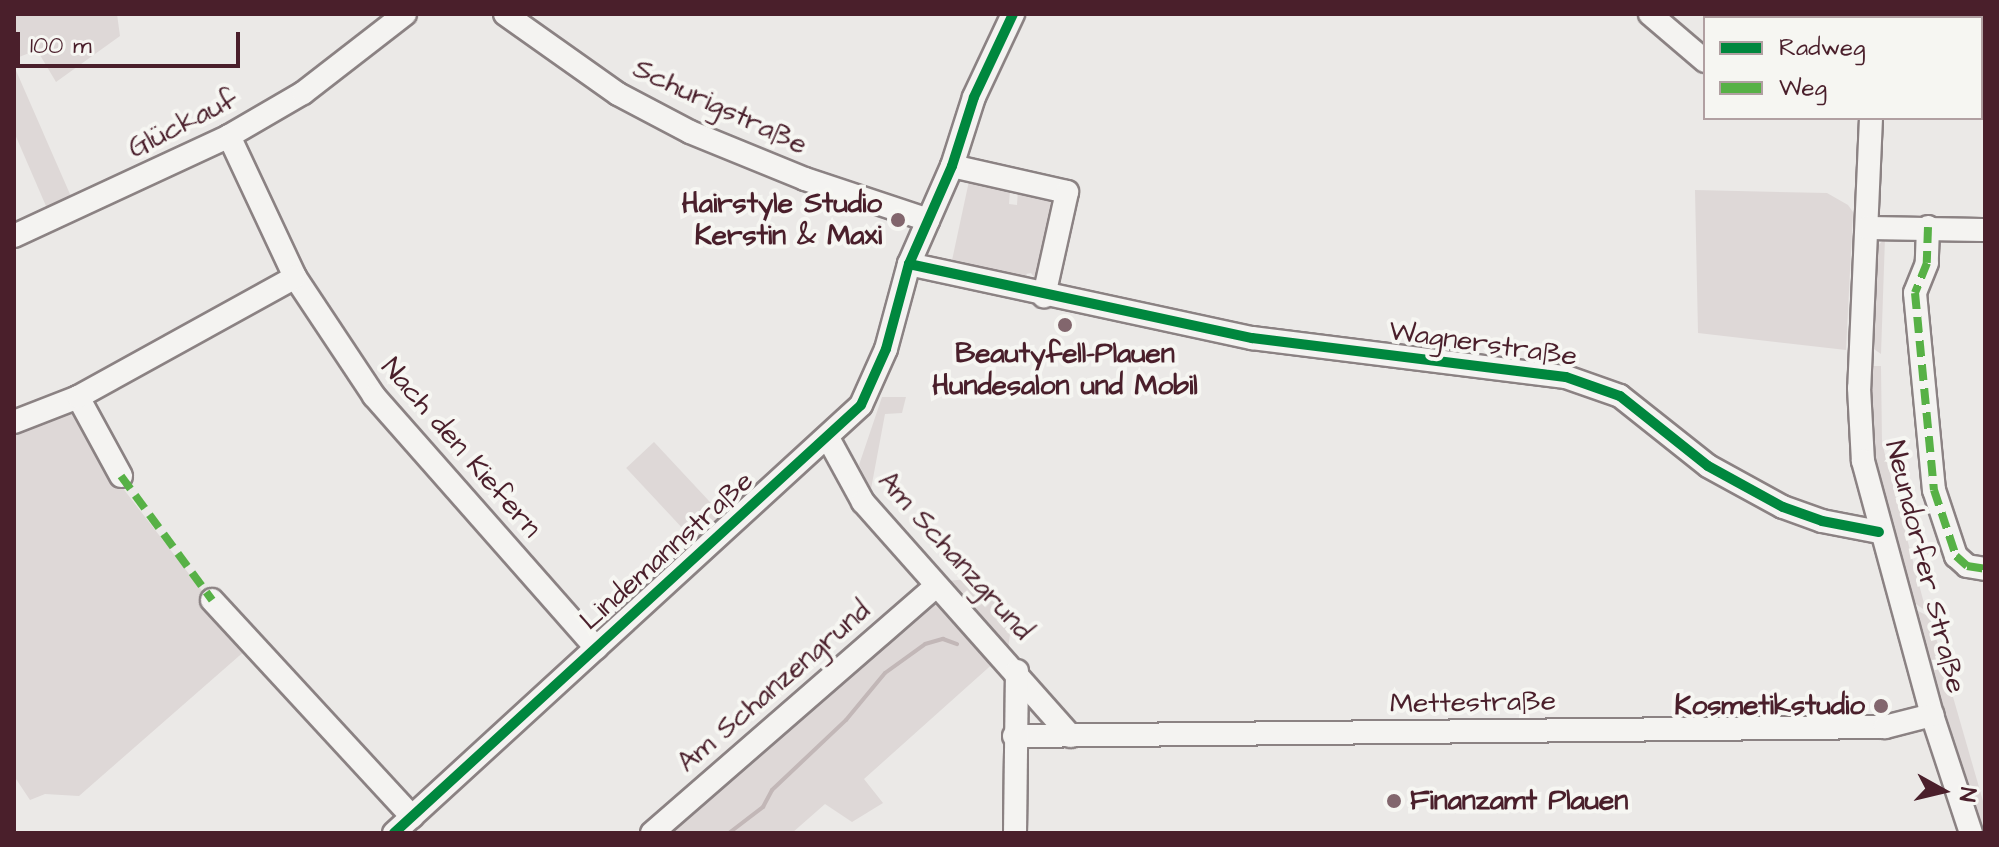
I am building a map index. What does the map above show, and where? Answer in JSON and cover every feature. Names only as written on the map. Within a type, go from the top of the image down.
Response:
[{"type":"street","name":"Glückauf","points":[[14,236],[229,136],[303,93],[405,14]]},
{"type":"street","name":"Schurigstraße","points":[[505,14],[618,94],[690,132],[805,179],[928,220]]},
{"type":"street","name":"Lindemannstraße","points":[[394,833],[861,405],[874,382],[909,264],[952,166],[974,97],[1013,14]]},
{"type":"street","points":[[1650,14],[1703,59]]},
{"type":"street","name":"Neundorfer Straße","points":[[1871,120],[1860,439],[1879,532],[1932,715],[1971,833]]},
{"type":"street","name":"Nach den Kiefern","points":[[229,136],[295,277],[374,396],[596,648]]},
{"type":"street","points":[[952,166],[1067,192],[1044,296]]},
{"type":"street","points":[[1928,227],[1927,263],[1915,293],[1934,490],[1956,556],[1967,566],[1985,569]]},
{"type":"street","points":[[1867,228],[1985,230]]},
{"type":"street","name":"Wagnerstraße","points":[[909,264],[1044,296],[1252,338],[1566,377],[1620,396],[1708,466],[1783,507],[1822,521],[1879,532]]},
{"type":"street","points":[[14,422],[78,397],[295,277]]},
{"type":"street","points":[[78,397],[121,476]]},
{"type":"street","name":"Am Schanzgrund","points":[[828,438],[863,502],[936,586],[1017,671],[1071,736]]},
{"type":"street","name":"Am Schanzengrund","points":[[652,833],[936,586]]},
{"type":"street","points":[[212,600],[412,817]]},
{"type":"street","name":"Am Schanzgrund","points":[[1015,833],[1017,671]]},
{"type":"street","name":"Mettestraße","points":[[1014,736],[1871,727],[1910,724],[1932,715]]},
{"type":"shaded area","points":[[14,14],[117,14],[120,36],[56,82],[37,50],[14,59]]},
{"type":"shaded area","points":[[14,66],[73,201],[49,213],[14,132]]},
{"type":"shaded area","points":[[969,181],[1010,190],[1009,204],[1017,205],[1018,189],[1055,194],[1037,281],[1031,273],[1026,274],[1032,281],[951,265]]},
{"type":"shaded area","points":[[1695,190],[1827,193],[1848,205],[1853,212],[1846,350],[1698,333]]},
{"type":"shaded area","points":[[1885,238],[1881,354],[1871,347],[1876,248]]},
{"type":"shaded area","points":[[1871,366],[1881,366],[1882,443],[1926,611],[1913,602],[1877,473],[1870,419]]},
{"type":"shaded area","points":[[882,397],[906,397],[902,413],[885,414],[871,489],[859,465]]},
{"type":"shaded area","points":[[75,409],[125,491],[247,649],[79,796],[45,794],[30,800],[14,776],[14,425]]},
{"type":"shaded area","points":[[654,442],[724,517],[696,543],[626,468]]},
{"type":"shaded area","points":[[968,579],[989,585],[1003,597],[1012,619],[1008,649],[947,581]]},
{"type":"shaded area","points":[[935,595],[997,660],[864,779],[883,803],[852,822],[825,804],[792,833],[665,833]]},
{"type":"shaded area","points":[[1916,610],[1930,617],[1985,808],[1985,833],[1961,772]]},
{"type":"waterway","points":[[729,833],[763,807],[772,790],[846,720],[885,673],[925,644],[943,639],[957,644]]},
{"type":"marked path","points":[[1928,227],[1927,263],[1915,293],[1934,490],[1956,556],[1967,566],[1985,569]]},
{"type":"marked path","points":[[121,476],[212,600]]},
{"type":"cycle path","points":[[394,833],[861,405],[886,349],[909,264],[952,166],[974,97],[1013,14]]},
{"type":"cycle path","points":[[909,264],[1252,338],[1566,377],[1620,396],[1708,466],[1783,507],[1822,521],[1879,532]]},
{"type":"place","name":"Hairstyle Studio Kerstin & Maxi","points":[[898,220]]},
{"type":"place","name":"Beautyfell-Plauen Hundesalon und Mobil","points":[[1065,325]]},
{"type":"place","name":"Kosmetikstudio","points":[[1881,706]]},
{"type":"place","name":"Finanzamt Plauen","points":[[1394,801]]}]
